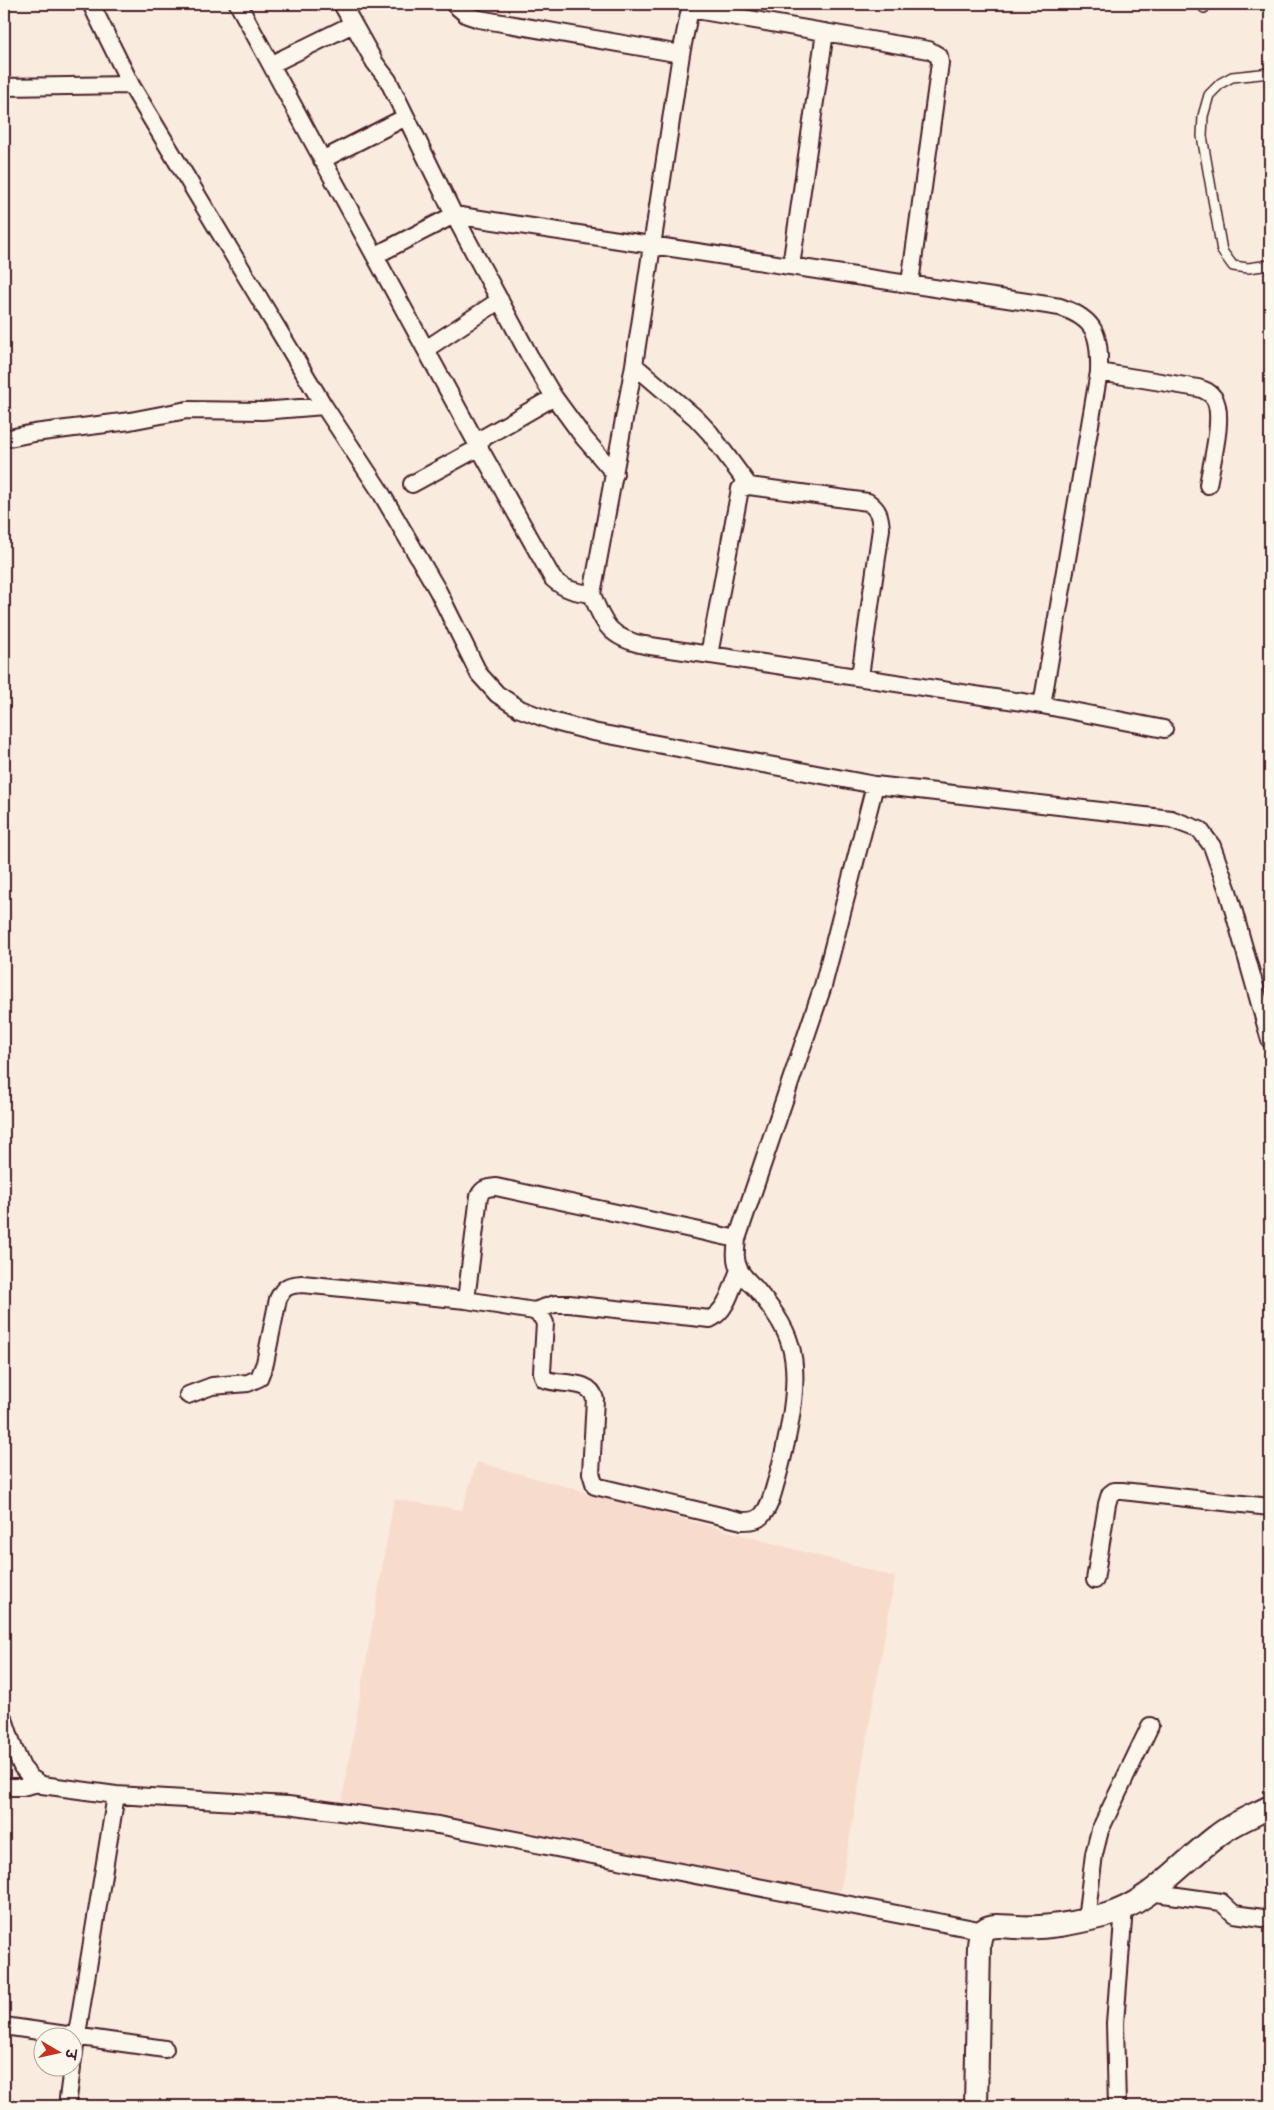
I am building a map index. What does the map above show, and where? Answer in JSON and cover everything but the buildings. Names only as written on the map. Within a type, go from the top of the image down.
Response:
[{"type":"street","points":[[91,4],[131,85],[324,406],[385,499],[438,591],[479,674],[497,694],[520,709],[554,722],[593,732],[875,785],[1171,819],[1200,830],[1212,846],[1228,891],[1270,1040]]},
{"type":"street","points":[[238,4],[553,579],[562,587],[592,594]]},
{"type":"street","points":[[342,4],[375,63],[388,80],[454,215],[529,355],[554,397],[615,474]]},
{"type":"street","points":[[454,4],[466,15],[479,19],[681,54]]},
{"type":"street","points":[[910,284],[940,63],[939,56],[929,50],[691,6],[681,54],[634,365],[592,594],[606,625],[614,634],[628,642],[1042,705],[1164,729]]},
{"type":"street","points":[[272,64],[353,24]]},
{"type":"street","points":[[791,266],[825,32]]},
{"type":"street","points":[[4,87],[131,85]]},
{"type":"street","points":[[322,160],[406,117]]},
{"type":"street","points":[[376,255],[454,215],[1060,307],[1078,313],[1088,322],[1097,338],[1099,372],[1042,705]]},
{"type":"street","points":[[426,349],[500,300]]},
{"type":"street","points":[[634,365],[696,418],[710,433],[749,486]]},
{"type":"street","points":[[1099,372],[1198,388],[1210,392],[1216,400],[1218,425],[1208,485]]},
{"type":"street","points":[[412,484],[554,397]]},
{"type":"street","points":[[4,438],[130,421],[187,410],[262,412],[324,406]]},
{"type":"street","points":[[709,655],[738,491],[742,486],[868,502],[875,507],[880,515],[881,529],[860,676]]},
{"type":"street","points":[[188,1395],[212,1386],[248,1383],[258,1378],[265,1363],[278,1299],[282,1290],[289,1284],[466,1300],[534,1311],[541,1316],[545,1323],[542,1372],[544,1379],[584,1386],[594,1393],[591,1473],[595,1486],[742,1521],[753,1521],[762,1516],[770,1503],[790,1422],[793,1398],[793,1358],[784,1330],[769,1305],[739,1270],[735,1251],[737,1239],[823,986],[875,785]]},
{"type":"street","points":[[466,1300],[480,1196],[482,1190],[488,1188],[505,1189],[737,1239]]},
{"type":"street","points":[[534,1311],[555,1304],[570,1304],[710,1319],[719,1315],[724,1308],[739,1270]]},
{"type":"street","points":[[1095,1580],[1107,1504],[1110,1494],[1114,1491],[1270,1507]]},
{"type":"street","points":[[4,1719],[22,1766],[31,1778],[42,1785],[116,1795],[288,1805],[438,1825],[984,1931],[997,1926],[1038,1928],[1086,1920],[1124,1908],[1149,1892],[1217,1835],[1270,1807]]},
{"type":"street","points":[[1086,1920],[1094,1854],[1100,1830],[1150,1726]]},
{"type":"street","points":[[4,1787],[22,1787],[38,1783]]},
{"type":"street","points":[[77,2028],[116,1795]]},
{"type":"street","points":[[1149,1892],[1221,1902],[1234,1914],[1270,1919]]},
{"type":"street","points":[[1117,2106],[1115,2023],[1124,1908]]},
{"type":"street","points":[[976,2106],[979,1945],[984,1931]]},
{"type":"street","points":[[4,2026],[32,2030]]},
{"type":"street","points":[[82,2038],[165,2049]]},
{"type":"street","points":[[67,2106],[70,2078]]},
{"type":"lane","points":[[1270,73],[1232,77],[1221,83],[1209,95],[1203,116],[1202,136],[1222,251],[1234,266],[1248,268],[1270,265]]},
{"type":"shaded area","points":[[477,1462],[895,1577],[839,1899],[342,1801],[394,1499],[462,1510]]}]
